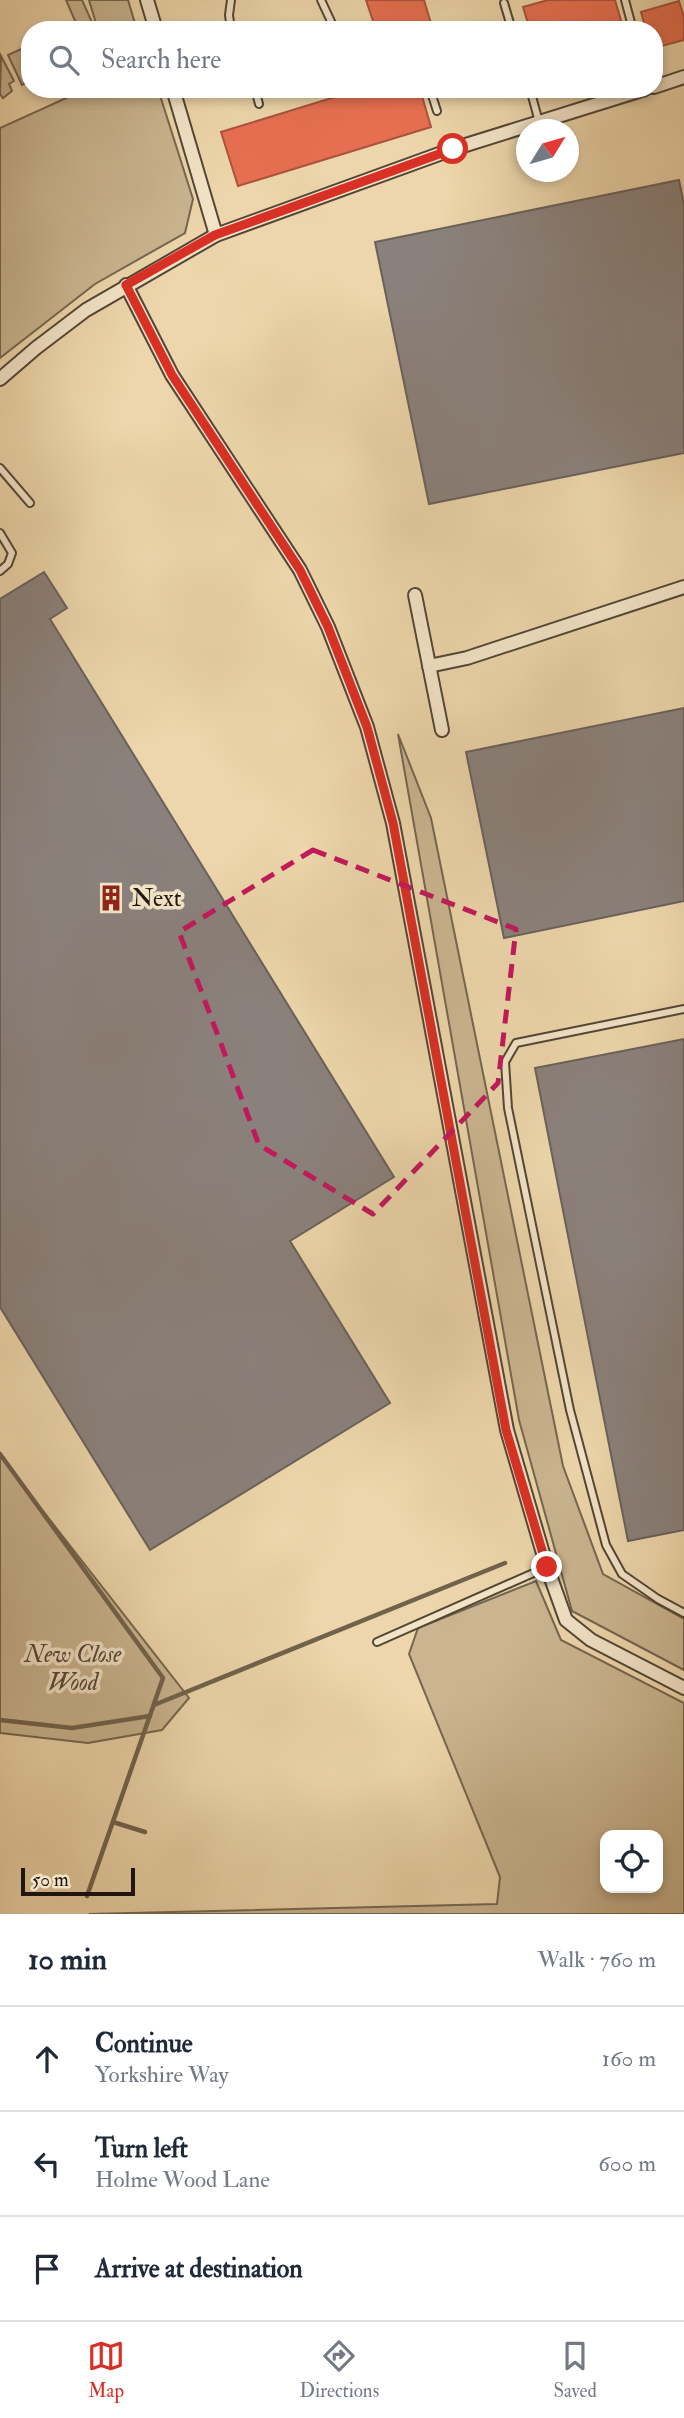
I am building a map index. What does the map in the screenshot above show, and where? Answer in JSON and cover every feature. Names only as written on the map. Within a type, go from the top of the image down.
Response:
[{"type":"street","points":[[147,0],[153,21]]},
{"type":"street","points":[[663,83],[684,77]]},
{"type":"street","points":[[176,98],[215,235]]},
{"type":"street","points":[[550,119],[616,98]]},
{"type":"street","points":[[0,379],[86,310],[215,235],[453,149],[516,129]]},
{"type":"street","points":[[126,285],[172,375],[300,570],[328,627],[367,727],[393,823],[506,1430],[547,1567],[566,1620],[592,1640],[684,1688]]},
{"type":"street","points":[[429,666],[467,658],[684,587]]},
{"type":"street","points":[[415,595],[442,730]]},
{"type":"lane","points":[[230,21],[231,0]]},
{"type":"lane","points":[[321,0],[331,21]]},
{"type":"lane","points":[[625,0],[631,21]]},
{"type":"lane","points":[[505,3],[510,21]]},
{"type":"lane","points":[[257,98],[259,104]]},
{"type":"lane","points":[[433,98],[437,111]]},
{"type":"lane","points":[[533,98],[539,119]]},
{"type":"lane","points":[[0,468],[30,503]]},
{"type":"lane","points":[[0,533],[12,553],[11,559],[0,571]]},
{"type":"lane","points":[[684,1009],[516,1043],[505,1062],[508,1108],[542,1282],[570,1410],[606,1545],[622,1574],[684,1613]]},
{"type":"lane","points":[[377,1642],[547,1567]]},
{"type":"highlighted area","points":[[313,850],[516,929],[498,1083],[373,1214],[259,1145],[179,932]]},
{"type":"green space","points":[[66,0],[82,0],[91,21],[75,21]]},
{"type":"green space","points":[[89,0],[128,0],[134,21],[95,21]]},
{"type":"green space","points":[[21,49],[21,83],[8,55]]},
{"type":"green space","points":[[1,56],[14,81],[9,84],[12,91],[3,98],[0,94]]},
{"type":"green space","points":[[66,98],[161,98],[193,199],[185,233],[95,284],[0,358],[0,128]]},
{"type":"green space","points":[[398,734],[431,818],[563,1466],[603,1574],[684,1619],[684,1670],[572,1611],[519,1420]]},
{"type":"green space","name":"New Close Wood","points":[[0,1456],[189,1698],[162,1730],[88,1743],[0,1733]]},
{"type":"green space","points":[[536,1581],[561,1640],[684,1703],[684,1914],[89,1914],[497,1904],[500,1877],[409,1654],[418,1628]]},
{"type":"building: Shops","points":[[366,0],[424,0],[430,21],[373,21]]},
{"type":"building: Shops","points":[[548,0],[615,0],[621,21],[527,21],[523,7]]},
{"type":"building: Shops","points":[[679,1],[684,17],[684,40],[663,46],[663,21],[644,21],[641,12]]},
{"type":"building: Shops","points":[[332,98],[423,98],[431,127],[238,186],[221,132]]},
{"type":"building: Industry","points":[[679,180],[684,204],[684,453],[429,504],[375,242]]},
{"type":"building: Industry","name":"Next","points":[[44,572],[67,608],[50,619],[394,1177],[290,1241],[390,1403],[150,1550],[0,1307],[0,599]]},
{"type":"building: Industry","points":[[684,708],[684,901],[504,938],[466,752]]},
{"type":"building: Industry","points":[[684,1039],[684,1530],[628,1541],[535,1068]]},
{"type":"waterway","points":[[0,1454],[163,1678],[87,1896]]},
{"type":"waterway","points":[[154,1705],[505,1563]]},
{"type":"waterway","points":[[0,1720],[72,1728],[150,1716]]},
{"type":"waterway","points":[[113,1822],[145,1832]]},
{"type":"place","name":"Next","points":[[111,898]]},
{"type":"route","points":[[453,149],[215,235],[126,285],[172,375],[300,570],[328,627],[367,727],[393,823],[506,1430],[547,1567]]}]
